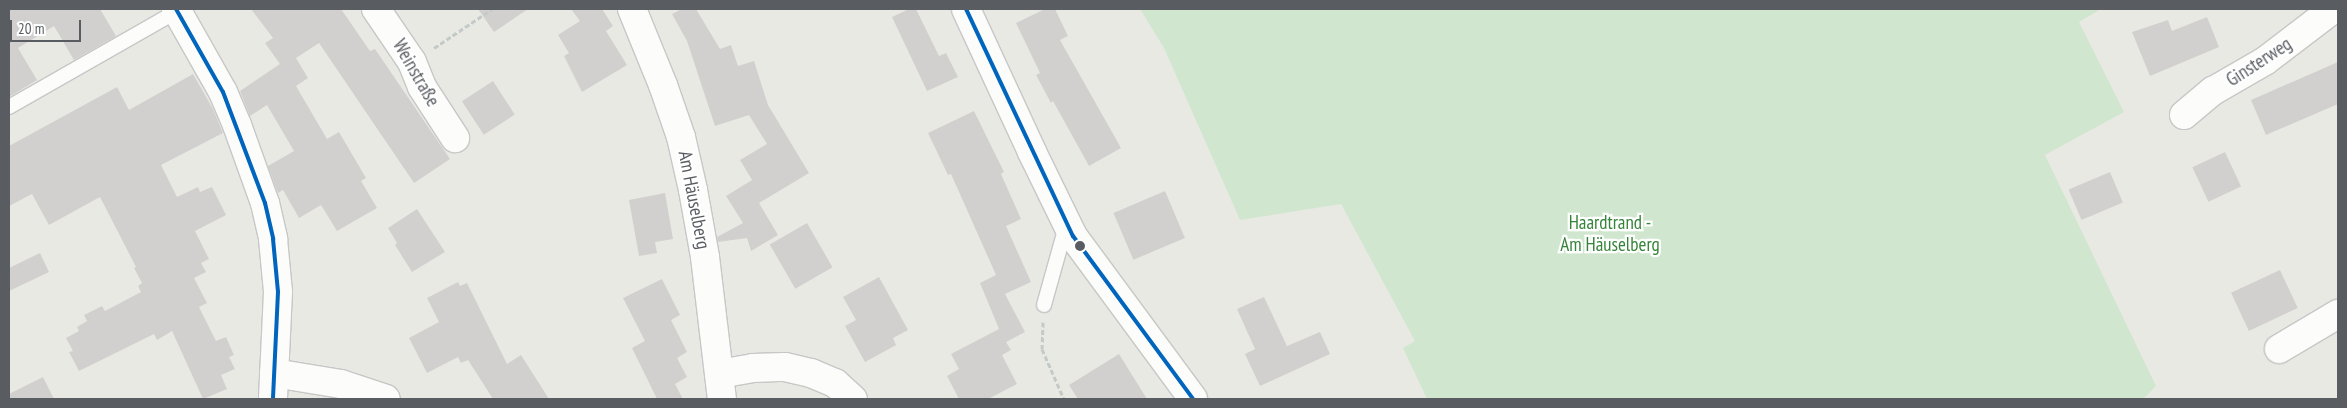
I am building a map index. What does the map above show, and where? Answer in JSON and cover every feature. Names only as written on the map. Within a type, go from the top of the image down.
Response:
[{"type":"street","name":"Weinstraße","points":[[376,9],[412,62],[422,87],[455,138]]},
{"type":"street","name":"Am Häuselberg","points":[[632,9],[663,85],[685,154],[705,257],[721,386]]},
{"type":"street","points":[[966,9],[1067,224],[1193,399]]},
{"type":"street","name":"Ginsterweg","points":[[2184,115],[2213,91],[2265,61],[2333,9]]},
{"type":"street","points":[[176,10],[211,69],[226,100],[265,203],[273,239],[278,292],[273,399]]},
{"type":"street","points":[[2279,349],[2338,314]]},
{"type":"street","points":[[721,386],[753,368],[785,367],[811,373],[835,383],[853,399]]},
{"type":"street","points":[[274,373],[333,382],[386,399]]},
{"type":"lane","points":[[9,107],[176,10]]},
{"type":"lane","points":[[1044,305],[1067,224]]},
{"type":"path","points":[[412,62],[492,9]]},
{"type":"path","points":[[1044,305],[1042,349],[1064,399]]},
{"type":"green space","name":"Haardtrand - Am Häuselberg","points":[[1140,9],[2101,9],[2079,22],[2124,112],[2045,155],[2156,386],[2143,399],[1427,399],[1403,348],[1415,341],[1341,204],[1240,220],[1164,48]]},
{"type":"building","points":[[9,9],[100,9],[116,36],[74,60],[54,26],[18,48],[37,80],[9,97]]},
{"type":"building","points":[[251,9],[341,9],[370,51],[375,49],[450,159],[414,183],[319,43],[296,58],[308,78],[296,86],[327,139],[339,132],[366,178],[361,181],[377,208],[337,231],[321,205],[299,218],[283,190],[278,193],[268,166],[294,151],[267,105],[250,116],[240,91],[280,64],[265,43],[273,38]]},
{"type":"building","points":[[478,9],[528,9],[494,32]]},
{"type":"building","points":[[571,9],[602,9],[613,26],[606,31],[627,65],[582,92],[564,56],[569,53],[558,35],[580,21]]},
{"type":"building","points":[[682,9],[696,9],[720,49],[731,45],[738,66],[754,61],[768,105],[809,173],[759,203],[778,235],[751,251],[747,238],[718,242],[717,237],[743,223],[726,196],[752,180],[740,160],[767,144],[749,115],[715,126],[687,41],[672,14]]},
{"type":"building","points":[[909,9],[916,9],[939,56],[946,53],[958,77],[927,91],[892,17]]},
{"type":"building","points":[[1045,9],[1055,9],[1068,36],[1060,40],[1121,148],[1089,166],[1053,101],[1051,103],[1036,75],[1040,73],[1016,23]]},
{"type":"building","points":[[2207,17],[2219,47],[2150,76],[2132,32],[2168,20],[2172,31]]},
{"type":"building","points":[[2338,62],[2338,104],[2266,135],[2251,100]]},
{"type":"building","points":[[193,74],[213,109],[223,133],[161,165],[177,197],[198,187],[200,192],[212,187],[226,215],[195,231],[209,259],[201,263],[206,272],[194,278],[207,303],[199,307],[216,341],[226,337],[234,355],[229,357],[235,369],[221,375],[227,389],[203,399],[172,331],[157,340],[154,334],[79,371],[69,352],[73,351],[66,338],[79,331],[77,327],[87,321],[84,315],[102,306],[105,311],[141,292],[138,286],[142,283],[134,268],[136,267],[100,197],[49,225],[32,194],[9,206],[9,146],[117,87],[129,110]]},
{"type":"building","points":[[493,81],[515,115],[484,135],[462,101]]},
{"type":"building","points":[[974,111],[1004,172],[1001,174],[1021,219],[1006,226],[1031,282],[1005,294],[1025,332],[1006,342],[1011,350],[1002,355],[1017,384],[988,399],[959,399],[947,376],[959,369],[951,354],[999,329],[980,283],[996,275],[951,174],[948,175],[928,133]]},
{"type":"building","points":[[2225,152],[2241,186],[2208,202],[2192,167]]},
{"type":"building","points":[[2110,172],[2123,202],[2081,220],[2069,190]]},
{"type":"building","points":[[1165,191],[1185,238],[1133,260],[1113,213]]},
{"type":"building","points":[[665,193],[673,239],[655,242],[657,253],[639,256],[629,200]]},
{"type":"building","points":[[417,209],[445,252],[412,272],[395,245],[397,243],[388,228]]},
{"type":"building","points":[[807,223],[832,267],[795,289],[770,244]]},
{"type":"building","points":[[40,253],[49,272],[9,291],[9,268]]},
{"type":"building","points":[[2280,270],[2298,308],[2249,331],[2231,293]]},
{"type":"building","points":[[879,277],[908,330],[893,338],[896,345],[865,362],[845,326],[856,320],[843,297]]},
{"type":"building","points":[[662,279],[680,315],[671,320],[687,352],[677,358],[687,377],[675,384],[683,399],[657,399],[632,348],[645,341],[623,298]]},
{"type":"building","points":[[458,282],[460,286],[467,283],[507,364],[521,355],[549,399],[493,399],[468,360],[461,363],[458,357],[427,373],[409,338],[439,322],[427,298]]},
{"type":"building","points":[[1264,297],[1287,346],[1320,332],[1330,354],[1260,386],[1245,354],[1255,349],[1237,309]]},
{"type":"building","points":[[1119,354],[1147,399],[1078,399],[1069,385]]},
{"type":"building","points":[[43,377],[54,399],[9,399],[9,394]]},
{"type":"transit line","points":[[176,9],[223,92],[265,203],[273,239],[278,292],[273,399]]},
{"type":"transit line","points":[[966,9],[1073,236],[1193,399]]}]
